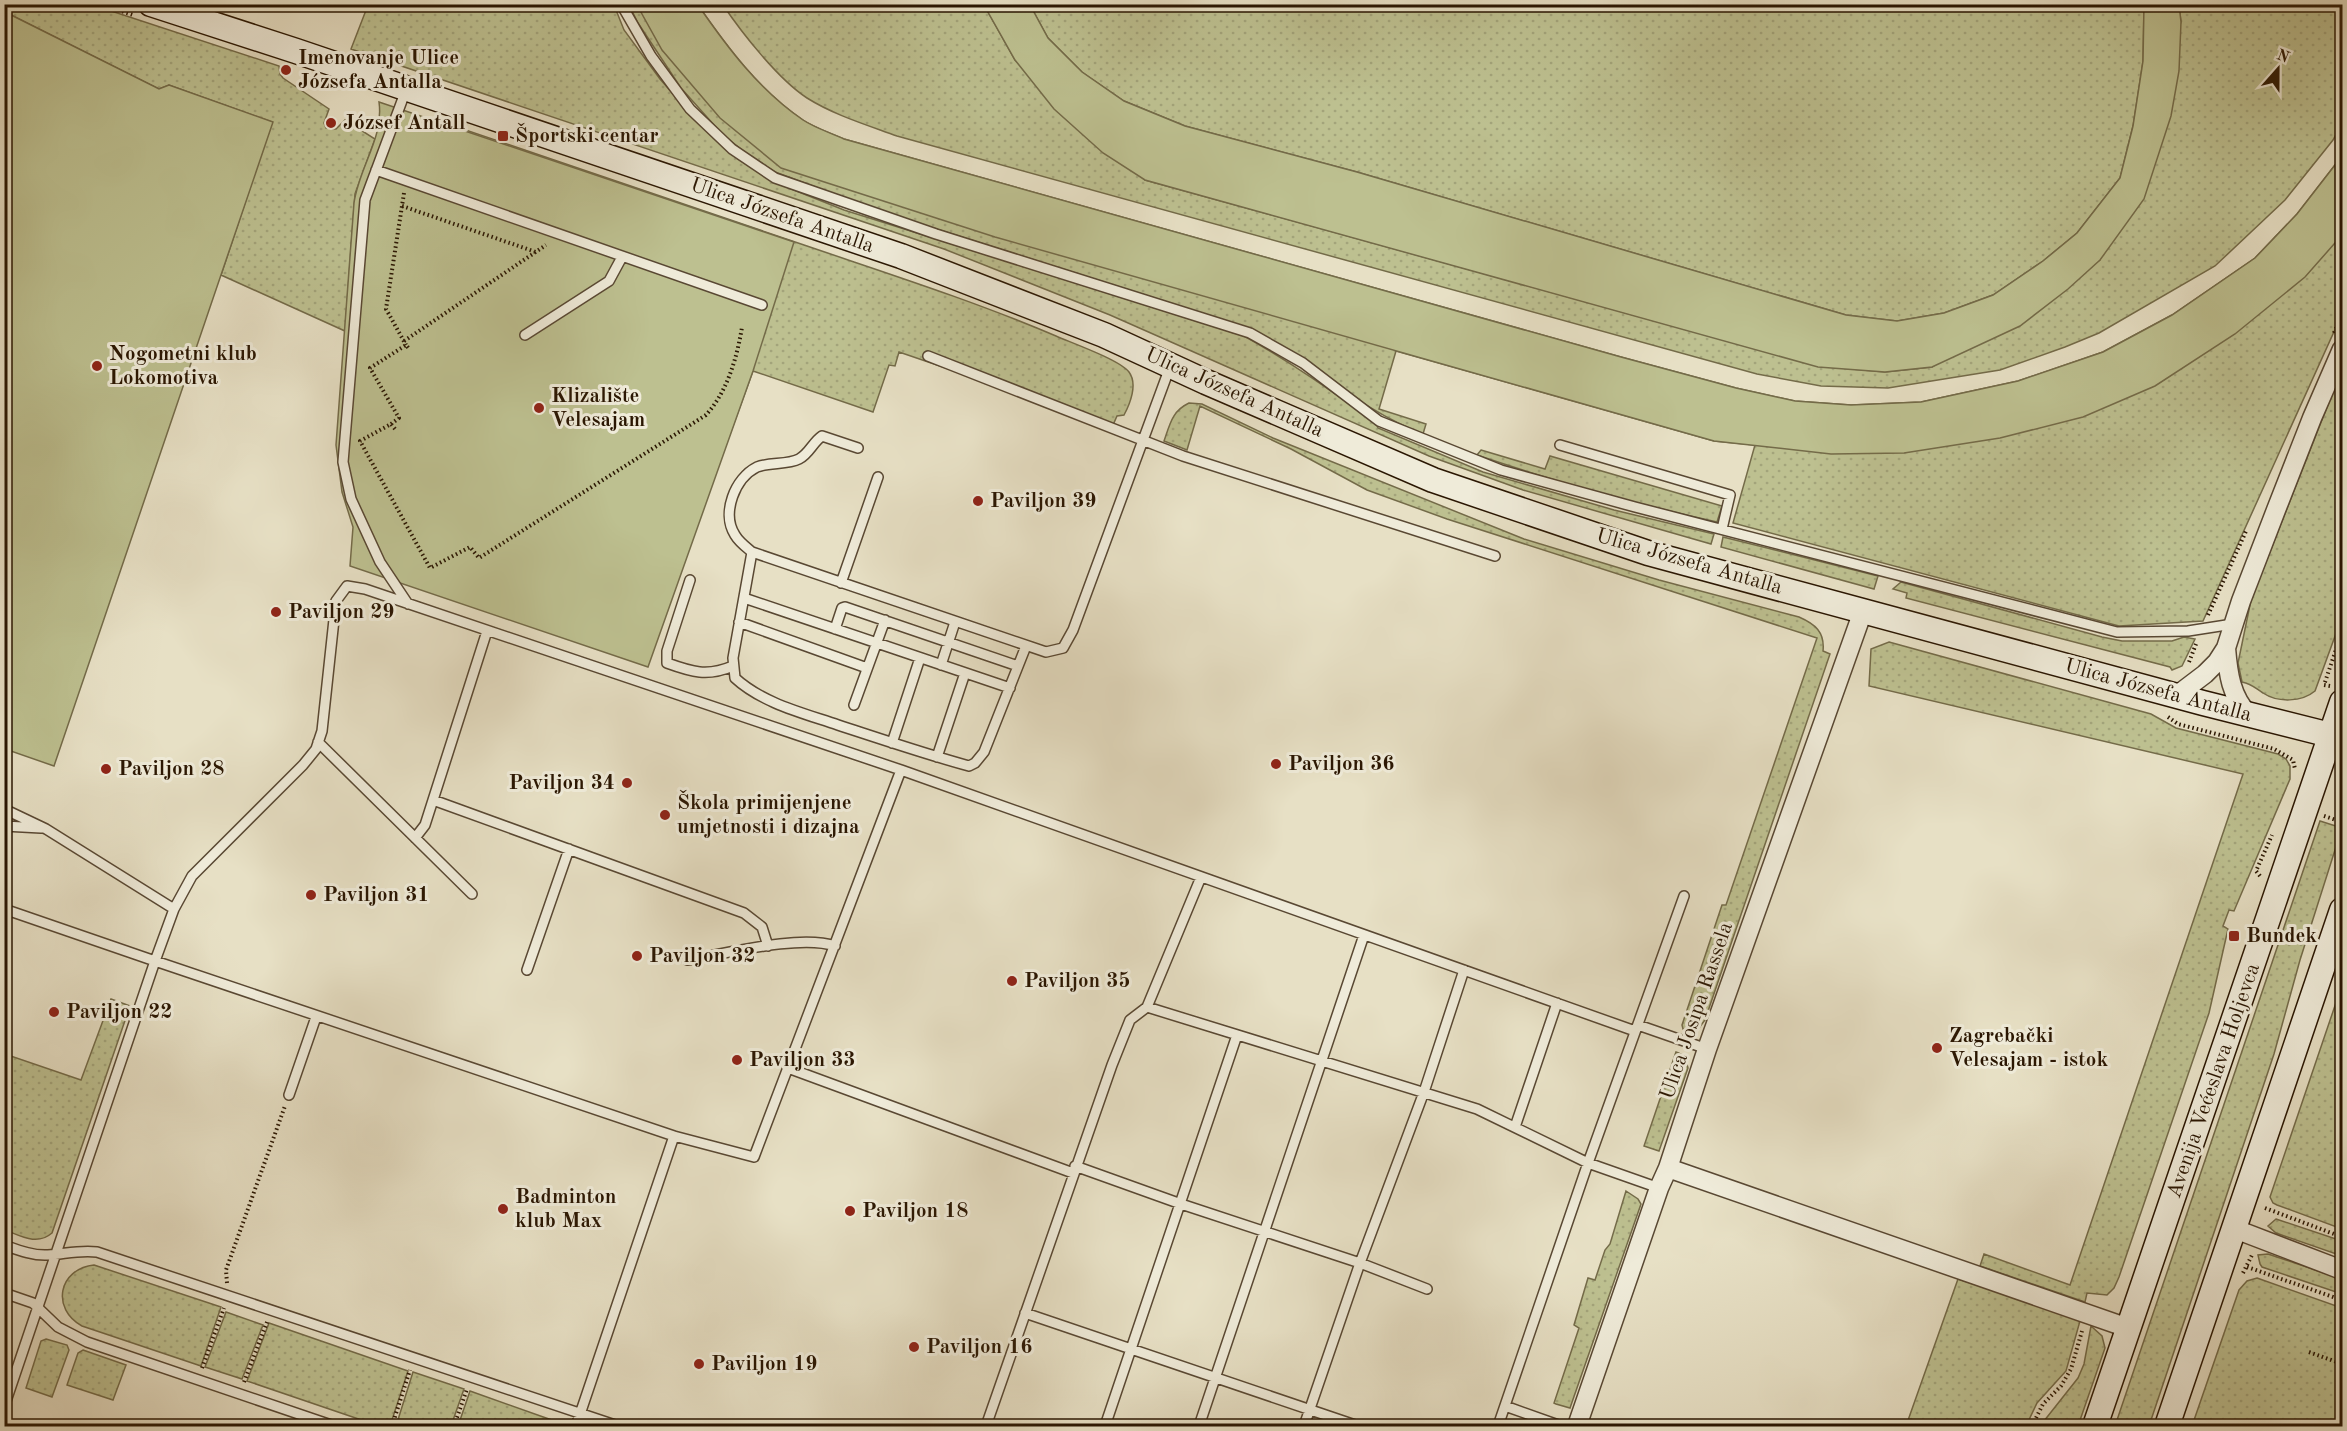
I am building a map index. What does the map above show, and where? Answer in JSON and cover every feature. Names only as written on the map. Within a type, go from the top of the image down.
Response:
[{"type":"street","name":"Ulica Józsefa Antalla","points":[[152,4],[901,256],[1104,335],[1433,480],[1648,553],[2176,696],[2337,737]]},
{"type":"street","points":[[2176,696],[2205,674],[2226,648],[2233,624],[2312,418],[2343,349]]},
{"type":"street","name":"Ulica Josipa Rassela","points":[[1577,1426],[1659,1188],[1668,1168],[1707,1049],[1863,611]]},
{"type":"street","points":[[2226,648],[2234,692],[2240,706],[2249,715]]},
{"type":"street","name":"Avenija Većeslava Holjevca","points":[[2095,1426],[2337,737],[2343,702]]},
{"type":"street","points":[[2167,1426],[2343,910]]},
{"type":"street","points":[[1668,1168],[2128,1328]]},
{"type":"street","points":[[2235,1229],[2343,1270]]},
{"type":"lane","points":[[621,4],[651,56],[690,109],[732,149],[775,178],[936,234],[1250,333],[1303,363],[1379,421],[1501,470],[2117,632],[2188,631],[2233,624]]},
{"type":"lane","points":[[407,88],[365,200],[343,462],[351,499],[380,562],[408,605]]},
{"type":"lane","points":[[376,170],[762,306]]},
{"type":"lane","points":[[525,334],[609,281],[622,256]]},
{"type":"lane","points":[[928,356],[1145,439],[1183,456],[1495,556]]},
{"type":"lane","points":[[858,448],[822,436],[814,441],[799,460],[759,466],[743,476],[732,498],[728,517],[735,535],[752,552],[841,583],[1046,652],[1063,648],[1073,630],[1171,365]]},
{"type":"lane","points":[[1560,446],[1730,495],[1722,529]]},
{"type":"lane","points":[[841,583],[878,477]]},
{"type":"lane","points":[[752,552],[733,666],[735,678],[746,688],[782,705],[892,743],[969,766],[975,764],[984,752],[1026,646]]},
{"type":"lane","points":[[690,580],[667,651],[667,663],[688,671],[708,673],[733,666]]},
{"type":"lane","points":[[4,1407],[174,909],[192,876],[303,765],[316,749],[322,731],[336,601],[347,586],[365,589],[901,770],[1557,1003],[1707,1049]]},
{"type":"lane","points":[[744,597],[1010,688]]},
{"type":"lane","points":[[834,629],[843,607],[1018,666]]},
{"type":"lane","points":[[854,705],[885,620]]},
{"type":"lane","points":[[739,622],[867,668]]},
{"type":"lane","points":[[941,665],[955,622]]},
{"type":"lane","points":[[415,838],[425,825],[487,632]]},
{"type":"lane","points":[[892,743],[920,658]]},
{"type":"lane","points":[[937,757],[964,673]]},
{"type":"lane","points":[[318,742],[472,894]]},
{"type":"lane","points":[[4,909],[316,1017],[674,1136],[754,1157],[901,770]]},
{"type":"lane","points":[[433,800],[744,914],[762,927],[768,946]]},
{"type":"lane","points":[[4,809],[46,829],[174,909]]},
{"type":"lane","points":[[4,826],[46,829]]},
{"type":"lane","points":[[527,970],[569,849]]},
{"type":"lane","points":[[986,1426],[1074,1170],[1130,1020],[1147,1008],[1201,877]]},
{"type":"lane","points":[[1498,1426],[1588,1162],[1684,896]]},
{"type":"lane","points":[[1199,1426],[1364,935]]},
{"type":"lane","points":[[687,960],[768,946],[817,941],[834,946]]},
{"type":"lane","points":[[1304,1426],[1360,1263],[1424,1092],[1464,970]]},
{"type":"lane","points":[[1515,1127],[1557,1003]]},
{"type":"lane","points":[[1147,1008],[1477,1109],[1588,1162],[1659,1188]]},
{"type":"lane","points":[[289,1095],[316,1017]]},
{"type":"lane","points":[[1105,1426],[1237,1035]]},
{"type":"lane","points":[[788,1068],[1074,1170],[1360,1263],[1427,1290]]},
{"type":"lane","points":[[576,1426],[674,1136]]},
{"type":"lane","points":[[4,1245],[46,1256],[78,1250],[97,1252],[618,1426]]},
{"type":"lane","points":[[4,1293],[33,1303],[58,1327],[87,1342],[334,1426]]},
{"type":"lane","points":[[1025,1313],[1358,1426]]},
{"type":"lane","points":[[1505,1406],[1562,1426]]},
{"type":"path","points":[[405,188],[386,309],[410,350]]},
{"type":"path","points":[[402,206],[536,252]]},
{"type":"path","points":[[551,241],[370,368],[399,418],[360,441],[430,568],[470,546],[479,558],[706,415],[721,395],[739,346],[742,327]]},
{"type":"path","points":[[392,424],[395,429]]},
{"type":"path","points":[[2324,685],[2343,632]]},
{"type":"path","points":[[2196,729],[2274,749],[2293,760],[2296,771]]},
{"type":"path","points":[[2319,814],[2343,822]]},
{"type":"path","points":[[2256,871],[2274,831]]},
{"type":"path","points":[[198,1380],[228,1295],[226,1270],[289,1095]]},
{"type":"path","points":[[2265,1208],[2343,1238]]},
{"type":"path","points":[[2251,1259],[2247,1267],[2343,1300]]},
{"type":"path","points":[[239,1394],[271,1310]]},
{"type":"path","points":[[2032,1426],[2043,1404],[2061,1386],[2072,1369],[2084,1322]]},
{"type":"path","points":[[2309,1352],[2343,1364]]},
{"type":"path","points":[[392,1426],[414,1358]]},
{"type":"path","points":[[454,1426],[471,1377]]},
{"type":"green space","points":[[4,5],[93,5],[279,66],[283,78],[329,109],[324,123],[326,128],[336,129],[345,120],[375,139],[355,194],[345,331],[221,275],[272,122],[169,85],[159,89],[5,12]]},
{"type":"green space","points":[[368,5],[614,5],[624,30],[660,79],[693,117],[738,159],[774,182],[844,210],[1244,336],[1328,389],[1376,423],[1378,428],[1483,472],[1614,510],[1714,534],[1711,544],[1523,490],[1429,456],[1110,315],[944,249],[351,49]]},
{"type":"green space","points":[[629,5],[698,5],[732,52],[772,95],[808,123],[844,139],[1621,357],[1736,388],[1795,401],[1851,405],[1921,402],[2018,381],[2103,352],[2172,315],[2255,258],[2297,214],[2342,156],[2342,314],[2203,621],[2119,626],[1733,523],[1755,445],[1714,441],[1396,351],[1379,409],[1426,424],[1423,434],[1372,409],[1285,349],[1249,328],[883,212],[775,172],[723,135],[681,88],[638,23]]},
{"type":"green space","points":[[637,5],[698,5],[732,52],[772,95],[808,123],[844,139],[1621,357],[1736,388],[1795,401],[1851,405],[1921,402],[2018,381],[2103,352],[2172,315],[2255,258],[2297,214],[2342,156],[2342,235],[2305,277],[2235,334],[2155,386],[2083,417],[2000,438],[1904,453],[1831,454],[1714,441],[995,237],[781,168],[720,118],[662,50]]},
{"type":"green space","points":[[723,5],[984,5],[1015,60],[1145,180],[1818,366],[1885,372],[1932,367],[2100,260],[2181,22],[2179,5],[2342,5],[2342,123],[2333,140],[2285,200],[2215,266],[2099,333],[2000,370],[1888,388],[1821,386],[1757,374],[897,136],[828,110],[796,90],[761,55]]},
{"type":"green space","points":[[984,5],[1030,5],[1048,38],[1082,72],[1124,101],[1185,126],[1357,172],[1846,315],[1897,321],[1944,313],[1993,295],[2043,261],[2077,233],[2120,178],[2133,126],[2143,61],[2144,5],[2179,5],[2181,22],[2179,71],[2171,116],[2144,199],[2100,260],[2068,289],[2020,326],[1932,367],[1885,372],[1818,367],[1145,180],[1103,153],[1054,109],[1015,60]]},
{"type":"green space","points":[[1030,5],[2144,5],[2143,61],[2133,126],[2120,178],[2077,233],[2043,261],[1993,295],[1944,313],[1897,321],[1846,315],[1357,172],[1185,126],[1124,101],[1082,72],[1048,38]]},
{"type":"green space","name":"Nogometni klub Lokomotiva","points":[[5,12],[159,89],[169,85],[273,122],[54,766],[5,749]]},
{"type":"green space","name":"Klizalište Velesajam","points":[[379,102],[794,242],[753,371],[648,667],[350,566],[353,527],[342,492],[336,445],[354,203],[378,128]]},
{"type":"green space","points":[[439,121],[931,288],[1084,347],[1116,362],[1129,372],[1133,388],[1129,405],[1124,415],[1117,416],[1113,425],[899,352],[895,366],[889,365],[873,412],[753,371],[718,467]]},
{"type":"green space","points":[[2342,369],[2342,617],[2315,691],[2297,699],[2283,700],[2269,696],[2242,682],[2238,663],[2251,600]]},
{"type":"green space","points":[[1189,403],[1202,404],[1273,438],[1524,539],[1659,580],[1799,617],[1818,630],[1821,634],[1823,651],[1830,654],[1705,1020],[1699,1028],[1683,1029],[1682,1025],[1722,905],[1726,905],[1817,638],[1447,519],[1367,490],[1291,449],[1200,406],[1187,450],[1164,441],[1175,414]]},
{"type":"green space","points":[[1481,450],[1545,469],[1550,456],[1722,506],[1717,522],[1596,492],[1536,474],[1477,455]]},
{"type":"green space","points":[[1723,537],[1878,576],[1874,589],[1721,547]]},
{"type":"green space","points":[[1901,582],[2122,641],[2172,641],[2184,637],[2195,639],[2182,666],[2172,670],[2170,667],[1906,598],[1907,593],[1893,589]]},
{"type":"green space","points":[[1889,642],[2151,714],[2176,728],[2278,754],[2286,759],[2290,766],[2290,779],[2234,911],[2229,910],[2223,926],[2228,929],[2209,1013],[2119,1277],[2114,1288],[2107,1295],[2087,1293],[2085,1302],[1980,1266],[1984,1254],[2070,1285],[2243,774],[1869,686],[1871,649]]},
{"type":"green space","points":[[2320,821],[2342,828],[2300,960],[2274,1054],[2149,1426],[2115,1426]]},
{"type":"green space","points":[[2342,985],[2342,1229],[2277,1205],[2270,1197]]},
{"type":"green space","points":[[111,999],[130,1006],[52,1233],[41,1239],[35,1239],[5,1230],[5,1054],[81,1080]]},
{"type":"green space","points":[[1676,1052],[1684,1058],[1688,1068],[1659,1151],[1644,1146]]},
{"type":"green space","points":[[1626,1191],[1638,1199],[1641,1204],[1570,1408],[1556,1404],[1554,1403],[1579,1328],[1574,1325],[1588,1278],[1595,1280],[1605,1250],[1610,1244]]},
{"type":"green space","points":[[2276,1219],[2342,1241],[2342,1256],[2276,1233],[2268,1226]]},
{"type":"green space","points":[[2268,1254],[2342,1279],[2342,1294],[2262,1267],[2258,1255]]},
{"type":"green space","points":[[94,1265],[221,1307],[201,1366],[82,1326],[72,1319],[63,1300],[66,1282],[82,1268]]},
{"type":"green space","points":[[2257,1278],[2342,1308],[2342,1426],[2192,1426],[2239,1290],[2247,1281]]},
{"type":"green space","points":[[1958,1279],[2058,1311],[2080,1321],[2066,1371],[2037,1403],[2026,1426],[1906,1426]]},
{"type":"green space","points":[[226,1312],[263,1325],[242,1379],[205,1367]]},
{"type":"green space","points":[[269,1323],[408,1371],[390,1426],[379,1426],[247,1381]]},
{"type":"green space","points":[[2091,1326],[2102,1336],[2105,1348],[2078,1426],[2040,1426],[2078,1378],[2084,1364]]},
{"type":"green space","points":[[46,1339],[67,1345],[69,1350],[52,1397],[26,1388],[41,1341]]},
{"type":"green space","points":[[83,1350],[126,1365],[113,1400],[67,1385],[78,1353]]},
{"type":"green space","points":[[413,1372],[464,1389],[451,1426],[396,1426]]},
{"type":"green space","points":[[470,1391],[563,1424],[565,1426],[458,1426]]},
{"type":"place","name":"Imenovanje Ulice Józsefa Antalla","points":[[286,70]]},
{"type":"place","name":"József Antall","points":[[331,123]]},
{"type":"place","name":"Športski centar","points":[[503,136]]},
{"type":"place","name":"Nogometni klub Lokomotiva","points":[[97,366]]},
{"type":"place","name":"Klizalište Velesajam","points":[[539,408]]},
{"type":"place","name":"Paviljon 39","points":[[978,501]]},
{"type":"place","name":"Paviljon 29","points":[[276,612]]},
{"type":"place","name":"Paviljon 36","points":[[1276,764]]},
{"type":"place","name":"Paviljon 28","points":[[106,769]]},
{"type":"place","name":"Paviljon 34","points":[[627,783]]},
{"type":"place","name":"Škola primijenjene umjetnosti i dizajna","points":[[665,815]]},
{"type":"place","name":"Paviljon 31","points":[[311,895]]},
{"type":"place","name":"Bundek","points":[[2234,936]]},
{"type":"place","name":"Paviljon 32","points":[[637,956]]},
{"type":"place","name":"Paviljon 35","points":[[1012,981]]},
{"type":"place","name":"Paviljon 22","points":[[54,1012]]},
{"type":"place","name":"Zagrebački Velesajam - istok","points":[[1937,1048]]},
{"type":"place","name":"Paviljon 33","points":[[737,1060]]},
{"type":"place","name":"Badminton klub Max","points":[[503,1209]]},
{"type":"place","name":"Paviljon 18","points":[[850,1211]]},
{"type":"place","name":"Paviljon 16","points":[[914,1347]]},
{"type":"place","name":"Paviljon 19","points":[[699,1364]]}]
